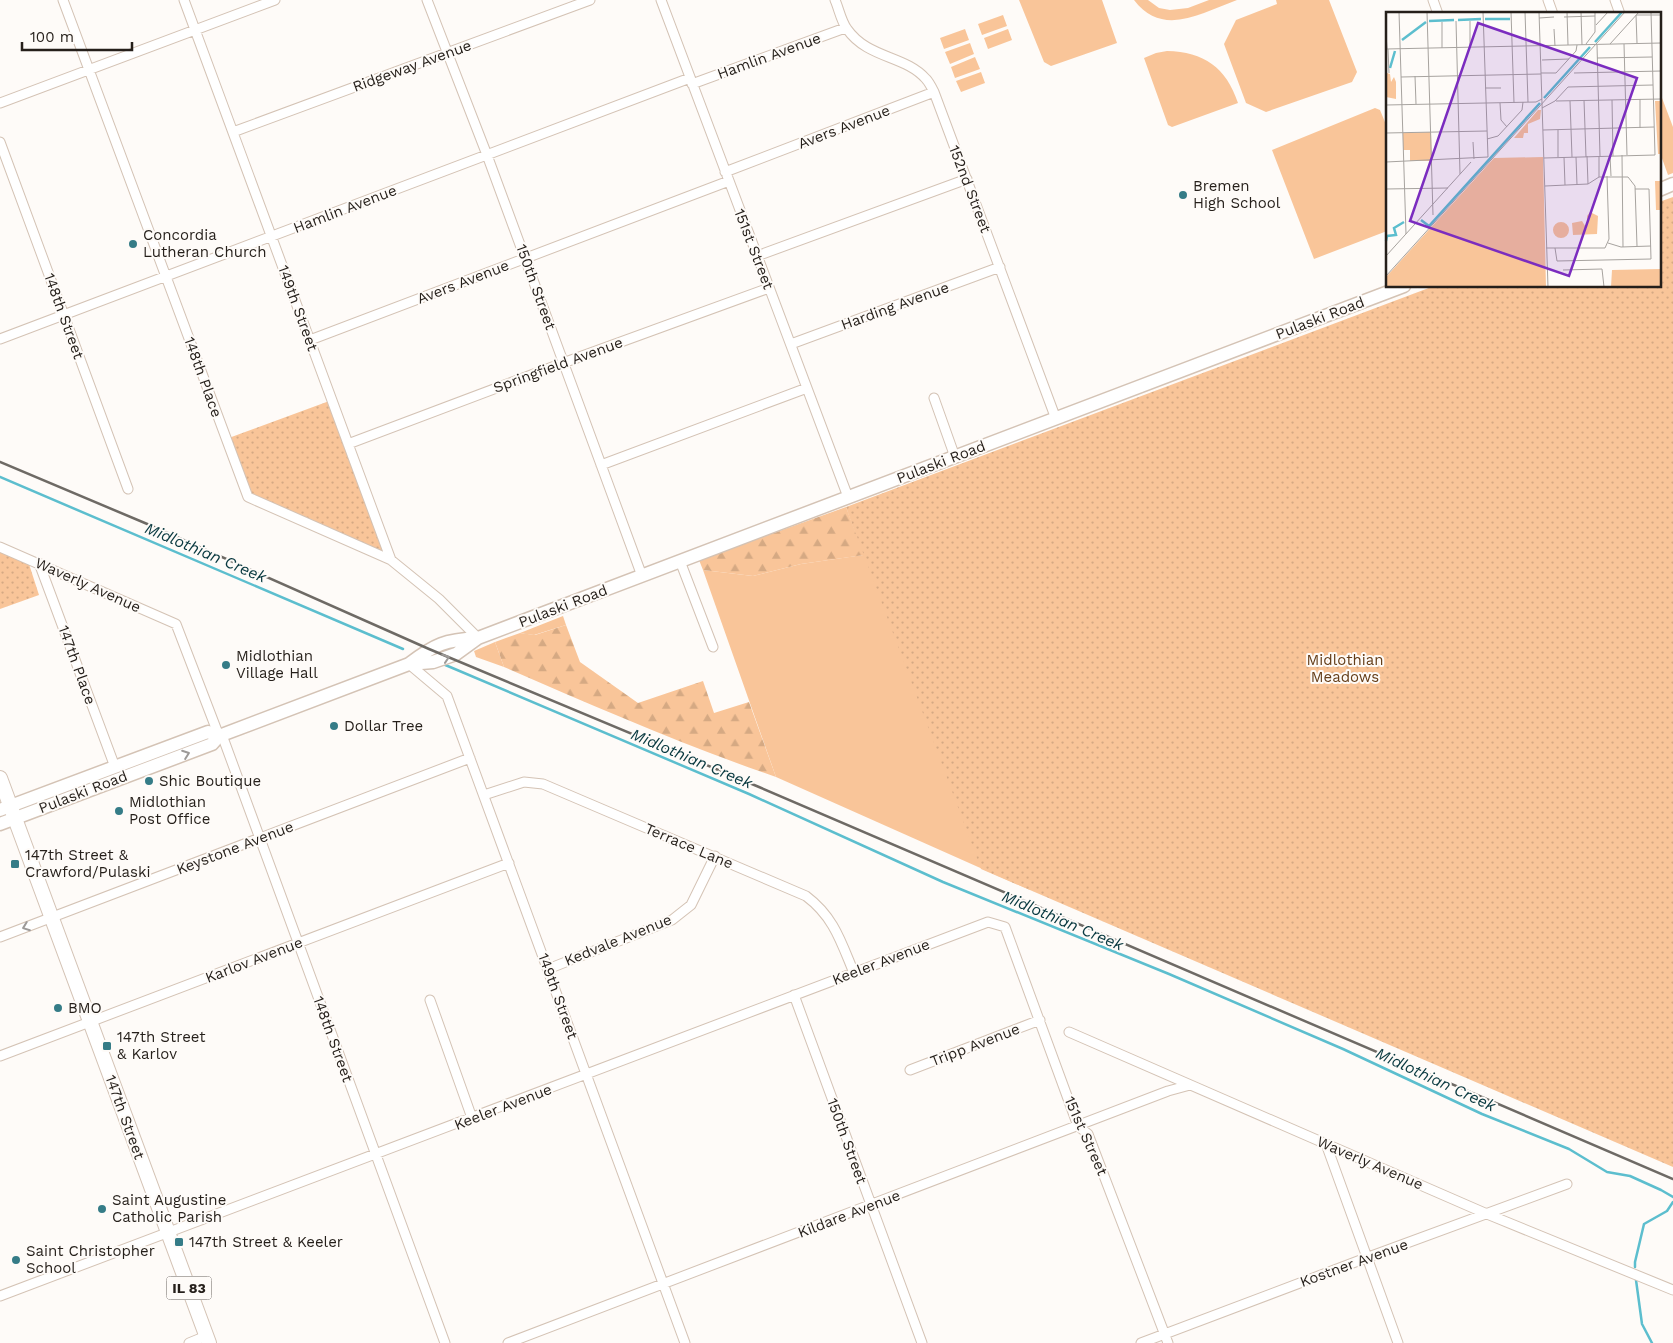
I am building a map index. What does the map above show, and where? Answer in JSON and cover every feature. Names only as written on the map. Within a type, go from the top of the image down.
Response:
[{"type":"main road","points":[[1660,190],[1673,184]]},
{"type":"main road","name":"Pulaski Road","points":[[8,812],[212,744],[220,735],[409,664],[429,649],[453,639],[478,638],[1399,288]]},
{"type":"main road","name":"Pulaski Road","points":[[0,824],[8,812],[115,767],[208,732],[220,735]]},
{"type":"main road","name":"147th Street","points":[[0,778],[8,812],[51,917],[208,1340]]},
{"type":"street","name":"148th Place","points":[[63,0],[248,497],[391,560],[439,598],[478,638]]},
{"type":"street","name":"149th Street","points":[[184,0],[391,560]]},
{"type":"street","points":[[0,103],[275,0]]},
{"type":"street","name":"150th Street","points":[[427,0],[488,155],[642,576]]},
{"type":"street","name":"Ridgeway Avenue","points":[[233,132],[590,0]]},
{"type":"street","name":"151st Street","points":[[661,0],[848,497]]},
{"type":"street","name":"152nd Street","points":[[835,0],[845,28],[857,41],[871,50],[912,68],[926,79],[934,92],[1056,418]]},
{"type":"street","points":[[1432,0],[1437,12]]},
{"type":"street","points":[[1548,0],[1552,12]]},
{"type":"street","points":[[1615,0],[1619,12]]},
{"type":"street","name":"Hamlin Avenue","points":[[0,340],[488,155],[691,81],[845,28]]},
{"type":"street","name":"Avers Avenue","points":[[725,172],[934,92]]},
{"type":"street","name":"148th Street","points":[[0,142],[128,489]]},
{"type":"street","points":[[757,256],[967,179]]},
{"type":"street","name":"Avers Avenue","points":[[310,340],[729,182]]},
{"type":"street","name":"Harding Avenue","points":[[791,344],[1000,267]]},
{"type":"street","name":"Springfield Avenue","points":[[348,444],[564,362],[769,288]]},
{"type":"street","points":[[601,465],[807,388]]},
{"type":"street","points":[[934,398],[955,457]]},
{"type":"street","name":"Waverly Avenue","points":[[0,547],[176,624]]},
{"type":"street","points":[[680,561],[713,647]]},
{"type":"street","name":"147th Place","points":[[39,563],[115,767]]},
{"type":"street","name":"148th Street","points":[[176,624],[259,838],[445,1343]]},
{"type":"street","name":"149th Street","points":[[409,664],[447,696],[685,1343]]},
{"type":"street","name":"Keystone Avenue","points":[[0,937],[470,758]]},
{"type":"street","name":"Terrace Lane","points":[[484,795],[524,782],[542,784],[806,896],[830,920],[838,933],[854,973]]},
{"type":"street","name":"Kedvale Avenue","points":[[548,968],[672,920],[691,905],[715,856]]},
{"type":"street","name":"Karlov Avenue","points":[[0,1056],[509,864]]},
{"type":"street","name":"Keeler Avenue","points":[[0,1296],[988,922],[1005,928]]},
{"type":"street","name":"151st Street","points":[[1005,928],[1078,1126],[1088,1134],[1166,1338]]},
{"type":"street","name":"150th Street","points":[[794,995],[922,1343]]},
{"type":"street","points":[[430,1000],[472,1118]]},
{"type":"street","name":"Tripp Avenue","points":[[910,1070],[1040,1020]]},
{"type":"street","name":"Waverly Avenue","points":[[1069,1032],[1487,1214],[1673,1290]]},
{"type":"street","name":"Kildare Avenue","points":[[508,1343],[1168,1091],[1190,1085]]},
{"type":"street","points":[[1326,1144],[1398,1343]]},
{"type":"street","name":"Kostner Avenue","points":[[1141,1343],[1166,1338],[1366,1258],[1567,1184]]},
{"type":"street","points":[[189,1343],[208,1340]]},
{"type":"green space","points":[[1019,0],[1102,0],[1117,43],[1051,66],[1044,62]]},
{"type":"green space","points":[[1134,0],[1148,0],[1159,8],[1170,10],[1188,8],[1209,0],[1237,0],[1196,16],[1170,20],[1157,18],[1145,11]]},
{"type":"green space","points":[[1276,0],[1329,0],[1357,72],[1352,82],[1266,112],[1246,103],[1224,44],[1236,20],[1277,4]]},
{"type":"green space","points":[[1003,15],[1007,26],[982,35],[978,24]]},
{"type":"green space","points":[[965,29],[969,40],[944,49],[940,38]]},
{"type":"green space","points":[[1008,29],[1012,40],[988,49],[984,38]]},
{"type":"green space","points":[[970,43],[974,54],[950,64],[945,52]]},
{"type":"green space","points":[[1167,51],[1192,54],[1212,64],[1227,80],[1238,103],[1172,127],[1168,125],[1144,58]]},
{"type":"green space","points":[[975,57],[980,69],[955,78],[951,67]]},
{"type":"green space","points":[[981,72],[985,83],[961,92],[956,81]]},
{"type":"green space","points":[[1660,93],[1673,127],[1673,173],[1668,175],[1660,153]]},
{"type":"green space","points":[[1375,108],[1380,110],[1386,125],[1386,231],[1314,259],[1272,150]]},
{"type":"green space","name":"Midlothian Meadows","points":[[1673,197],[1673,1167],[981,869],[846,507],[1429,288],[1660,288],[1660,202]]},
{"type":"green space","points":[[332,400],[391,560],[248,497],[226,439]]},
{"type":"green space","points":[[846,507],[1030,890],[776,777],[703,570],[753,576],[801,564],[863,555]]},
{"type":"green space","points":[[846,507],[864,555],[801,564],[753,576],[703,570],[699,560]]},
{"type":"green space","points":[[0,552],[29,564],[39,595],[0,609]]},
{"type":"green space","points":[[563,616],[566,625],[534,635],[520,633]]},
{"type":"green space","points":[[566,625],[580,662],[638,703],[703,681],[714,713],[749,702],[776,777],[605,711],[504,667],[495,642],[520,633],[535,635]]},
{"type":"green space","points":[[495,642],[504,667],[476,657],[474,651]]},
{"type":"waterway","name":"Midlothian Creek","points":[[0,477],[403,649]]},
{"type":"waterway","name":"Midlothian Creek","points":[[443,664],[749,794],[943,882],[1169,974],[1343,1049],[1482,1114],[1569,1149],[1607,1172],[1630,1176],[1673,1197]]},
{"type":"waterway","name":"Midlothian Creek","points":[[1635,1267],[1644,1224],[1667,1211],[1673,1202]]},
{"type":"waterway","name":"Midlothian Creek","points":[[1636,1280],[1642,1324],[1652,1343]]},
{"type":"railway","points":[[0,462],[152,526],[429,649],[759,787],[1673,1179]]},
{"type":"place","name":"Bremen High School","points":[[1183,195]]},
{"type":"place","name":"Concordia Lutheran Church","points":[[133,244]]},
{"type":"place","name":"Midlothian Village Hall","points":[[226,665]]},
{"type":"place","name":"Dollar Tree","points":[[334,726]]},
{"type":"place","name":"Shic Boutique","points":[[149,781]]},
{"type":"place","name":"Midlothian Post Office","points":[[119,811]]},
{"type":"place","name":"147th Street & Crawford/Pulaski","points":[[15,864]]},
{"type":"place","name":"BMO","points":[[58,1008]]},
{"type":"place","name":"147th Street & Karlov","points":[[107,1046]]},
{"type":"place","name":"Saint Augustine Catholic Parish","points":[[102,1209]]},
{"type":"place","name":"147th Street & Keeler","points":[[179,1242]]},
{"type":"place","name":"Saint Christopher School","points":[[16,1260]]}]
